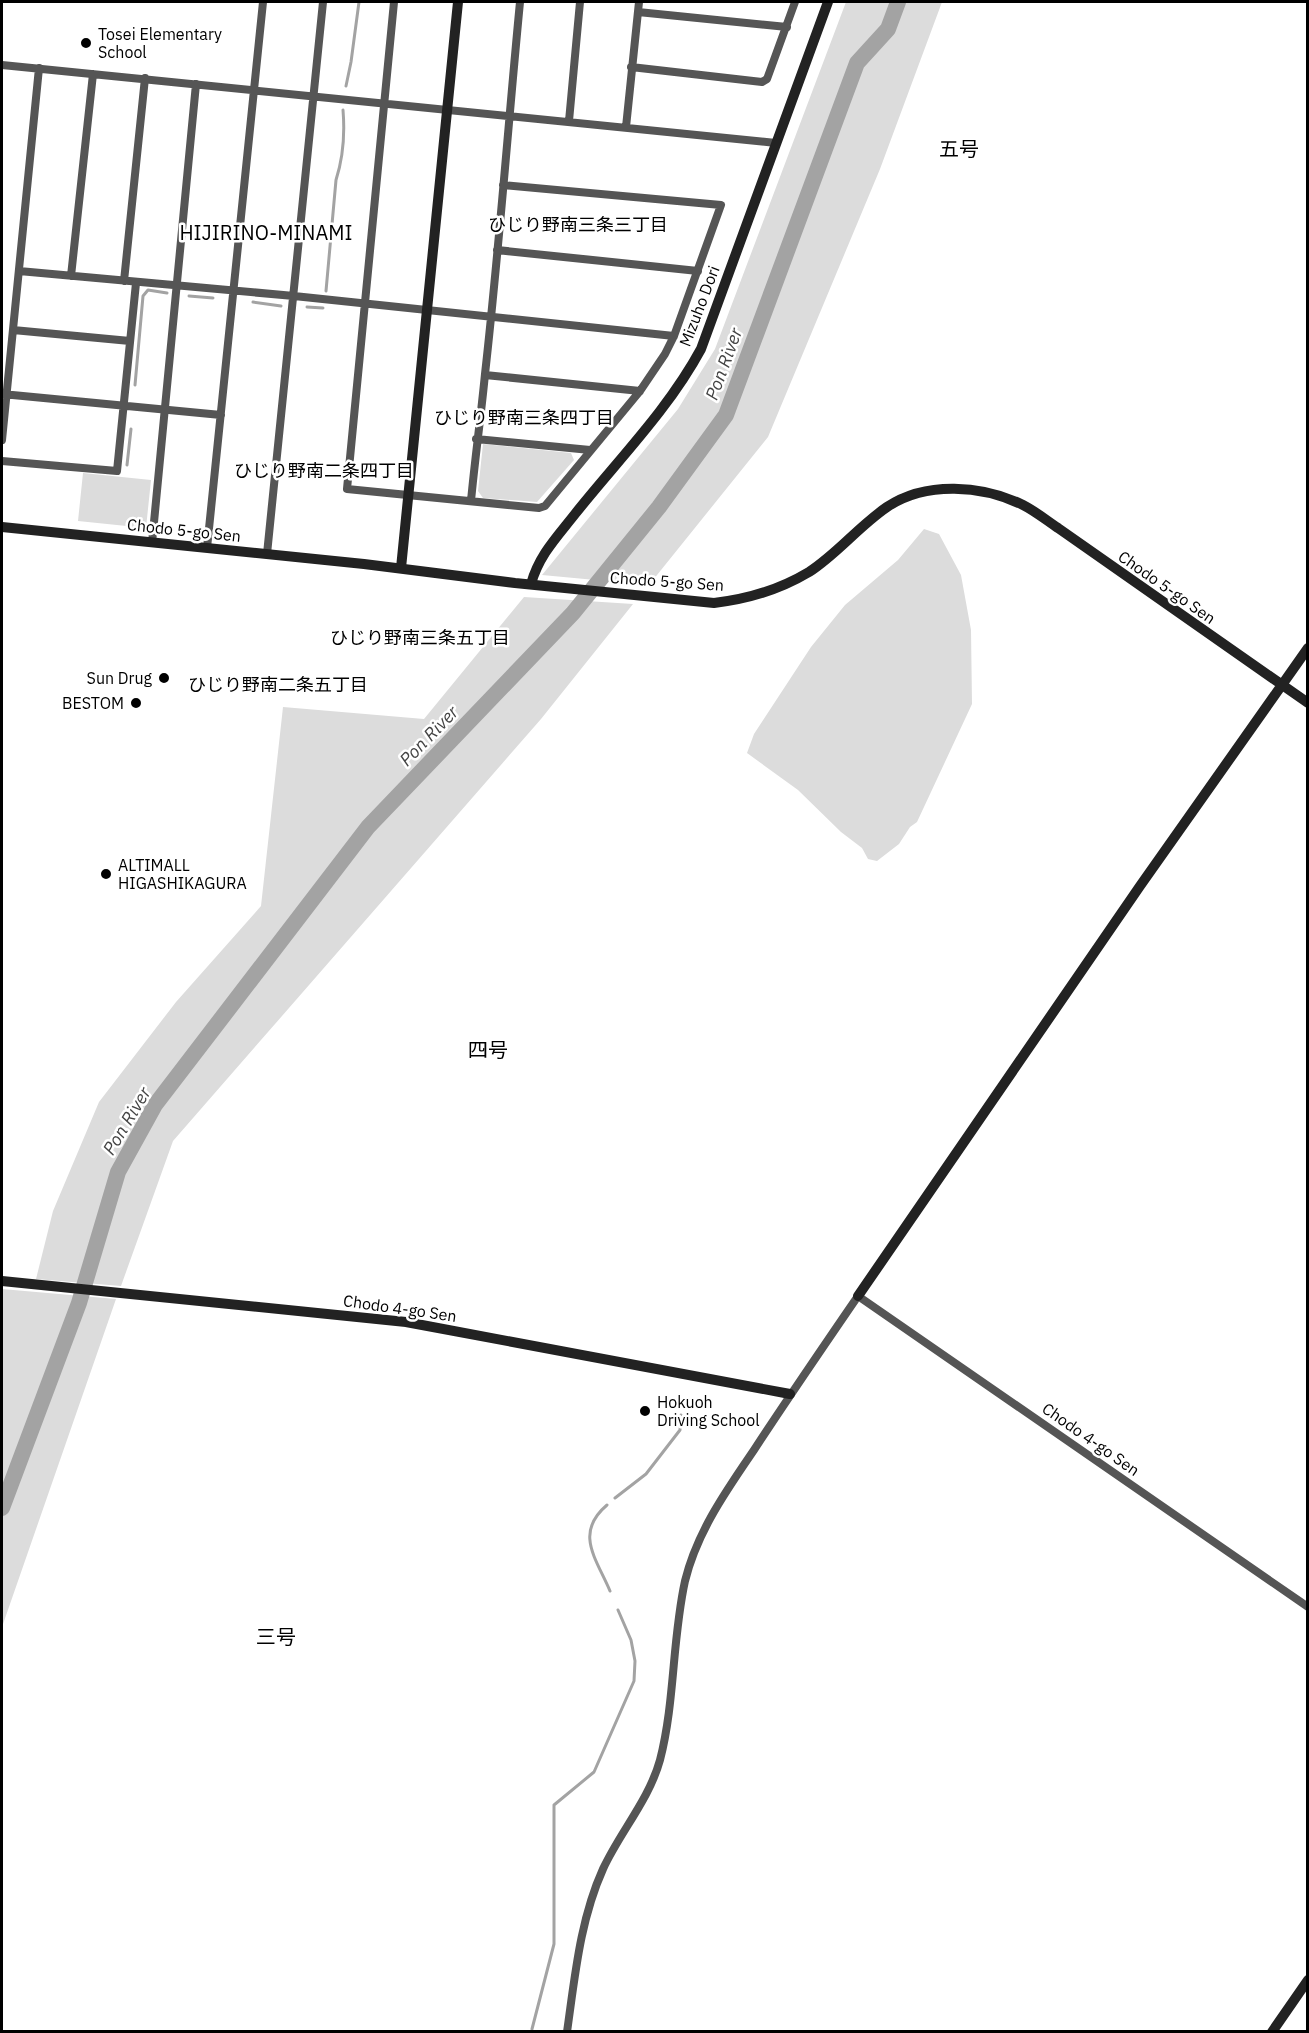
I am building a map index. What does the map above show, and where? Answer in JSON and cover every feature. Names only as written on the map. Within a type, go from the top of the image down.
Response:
[{"type":"street","points":[[207,548],[263,2]]},
{"type":"street","points":[[267,554],[323,2]]},
{"type":"street","points":[[394,2],[347,489],[539,508],[545,506],[640,391],[666,354],[721,205],[503,185]]},
{"type":"street","points":[[401,568],[458,2]]},
{"type":"street","points":[[471,501],[520,2]]},
{"type":"street","points":[[568,121],[579,2]]},
{"type":"street","points":[[626,127],[639,2]]},
{"type":"street","points":[[632,68],[762,82],[767,79],[795,2]]},
{"type":"street","name":"Mizuho Dori","points":[[531,584],[538,562],[686,377],[701,349],[828,2]]},
{"type":"street","points":[[638,12],[787,27]]},
{"type":"street","points":[[2,64],[776,143]]},
{"type":"street","points":[[2,440],[4,394],[13,330],[39,68]]},
{"type":"street","points":[[71,276],[93,74]]},
{"type":"street","points":[[124,281],[145,78]]},
{"type":"street","points":[[152,543],[196,84]]},
{"type":"street","points":[[497,250],[698,271]]},
{"type":"street","points":[[19,271],[294,296],[674,336]]},
{"type":"street","points":[[2,461],[117,471],[135,283]]},
{"type":"street","points":[[13,330],[130,341]]},
{"type":"street","points":[[485,375],[640,391]]},
{"type":"street","points":[[4,394],[221,415]]},
{"type":"street","points":[[476,439],[590,450]]},
{"type":"street","name":"Chodo 5-go Sen","points":[[2,527],[714,603],[745,599],[778,588],[811,571],[887,507],[918,492],[957,489],[988,492],[1023,505],[1058,528],[1308,703]]},
{"type":"street","points":[[567,2031],[579,1948],[590,1901],[604,1867],[644,1799],[660,1762],[686,1581],[696,1545],[714,1510],[790,1394],[1140,886],[1308,648]]},
{"type":"street","name":"Chodo 4-go Sen","points":[[2,1281],[406,1322],[790,1394]]},
{"type":"street","name":"Chodo 4-go Sen","points":[[858,1296],[1308,1607]]},
{"type":"street","points":[[1272,2031],[1308,1980]]},
{"type":"shaded area","points":[[846,2],[942,2],[880,169],[768,437],[649,585],[542,575],[678,409],[715,349]]},
{"type":"shaded area","points":[[483,444],[571,453],[574,460],[537,502],[483,498],[478,491]]},
{"type":"shaded area","points":[[83,473],[151,480],[146,528],[78,521]]},
{"type":"shaded area","points":[[924,529],[939,534],[961,575],[971,630],[972,704],[917,822],[910,827],[899,844],[877,861],[868,859],[862,848],[841,832],[798,790],[747,753],[754,734],[811,647],[845,605],[898,560]]},
{"type":"shaded area","points":[[524,597],[633,604],[541,719],[173,1141],[121,1286],[36,1279],[53,1211],[99,1102],[176,1002],[261,906],[283,707],[424,719]]},
{"type":"shaded area","points":[[2,1289],[116,1299],[2,1627]]},
{"type":"waterway","points":[[346,86],[359,2]]},
{"type":"waterway","name":"Pon River","points":[[2,1508],[79,1303],[118,1172],[155,1105],[368,827],[573,613],[659,507],[726,415],[857,63],[888,29],[898,2]]},
{"type":"waterway","points":[[326,291],[336,180],[343,146],[343,110]]},
{"type":"waterway","points":[[135,385],[143,296],[148,290],[167,293]]},
{"type":"waterway","points":[[189,296],[213,298]]},
{"type":"waterway","points":[[253,302],[281,306]]},
{"type":"waterway","points":[[307,307],[323,308]]},
{"type":"waterway","points":[[127,465],[131,429]]},
{"type":"waterway","points":[[615,1498],[646,1474],[680,1430],[681,1415]]},
{"type":"waterway","points":[[607,1505],[597,1515],[590,1536],[594,1557],[610,1591]]},
{"type":"waterway","points":[[532,2029],[554,1944],[554,1805],[594,1772],[634,1681],[635,1661],[631,1640],[618,1610]]},
{"type":"place","name":"Tosei Elementary School","points":[[86,43]]},
{"type":"place","name":"Sun Drug","points":[[164,678]]},
{"type":"place","name":"BESTOM","points":[[136,703]]},
{"type":"place","name":"ALTIMALL HIGASHIKAGURA","points":[[106,874]]},
{"type":"place","name":"Hokuoh Driving School","points":[[645,1411]]},
{"type":"district","name":"五号","points":[[959,149]]},
{"type":"district","name":"ひじり野南三条三丁目","points":[[578,225]]},
{"type":"district","name":"HIJIRINO-MINAMI","points":[[266,233]]},
{"type":"district","name":"ひじり野南三条四丁目","points":[[524,418]]},
{"type":"district","name":"ひじり野南二条四丁目","points":[[324,471]]},
{"type":"district","name":"ひじり野南三条五丁目","points":[[420,638]]},
{"type":"district","name":"ひじり野南二条五丁目","points":[[278,685]]},
{"type":"district","name":"四号","points":[[488,1050]]},
{"type":"district","name":"三号","points":[[276,1637]]}]
